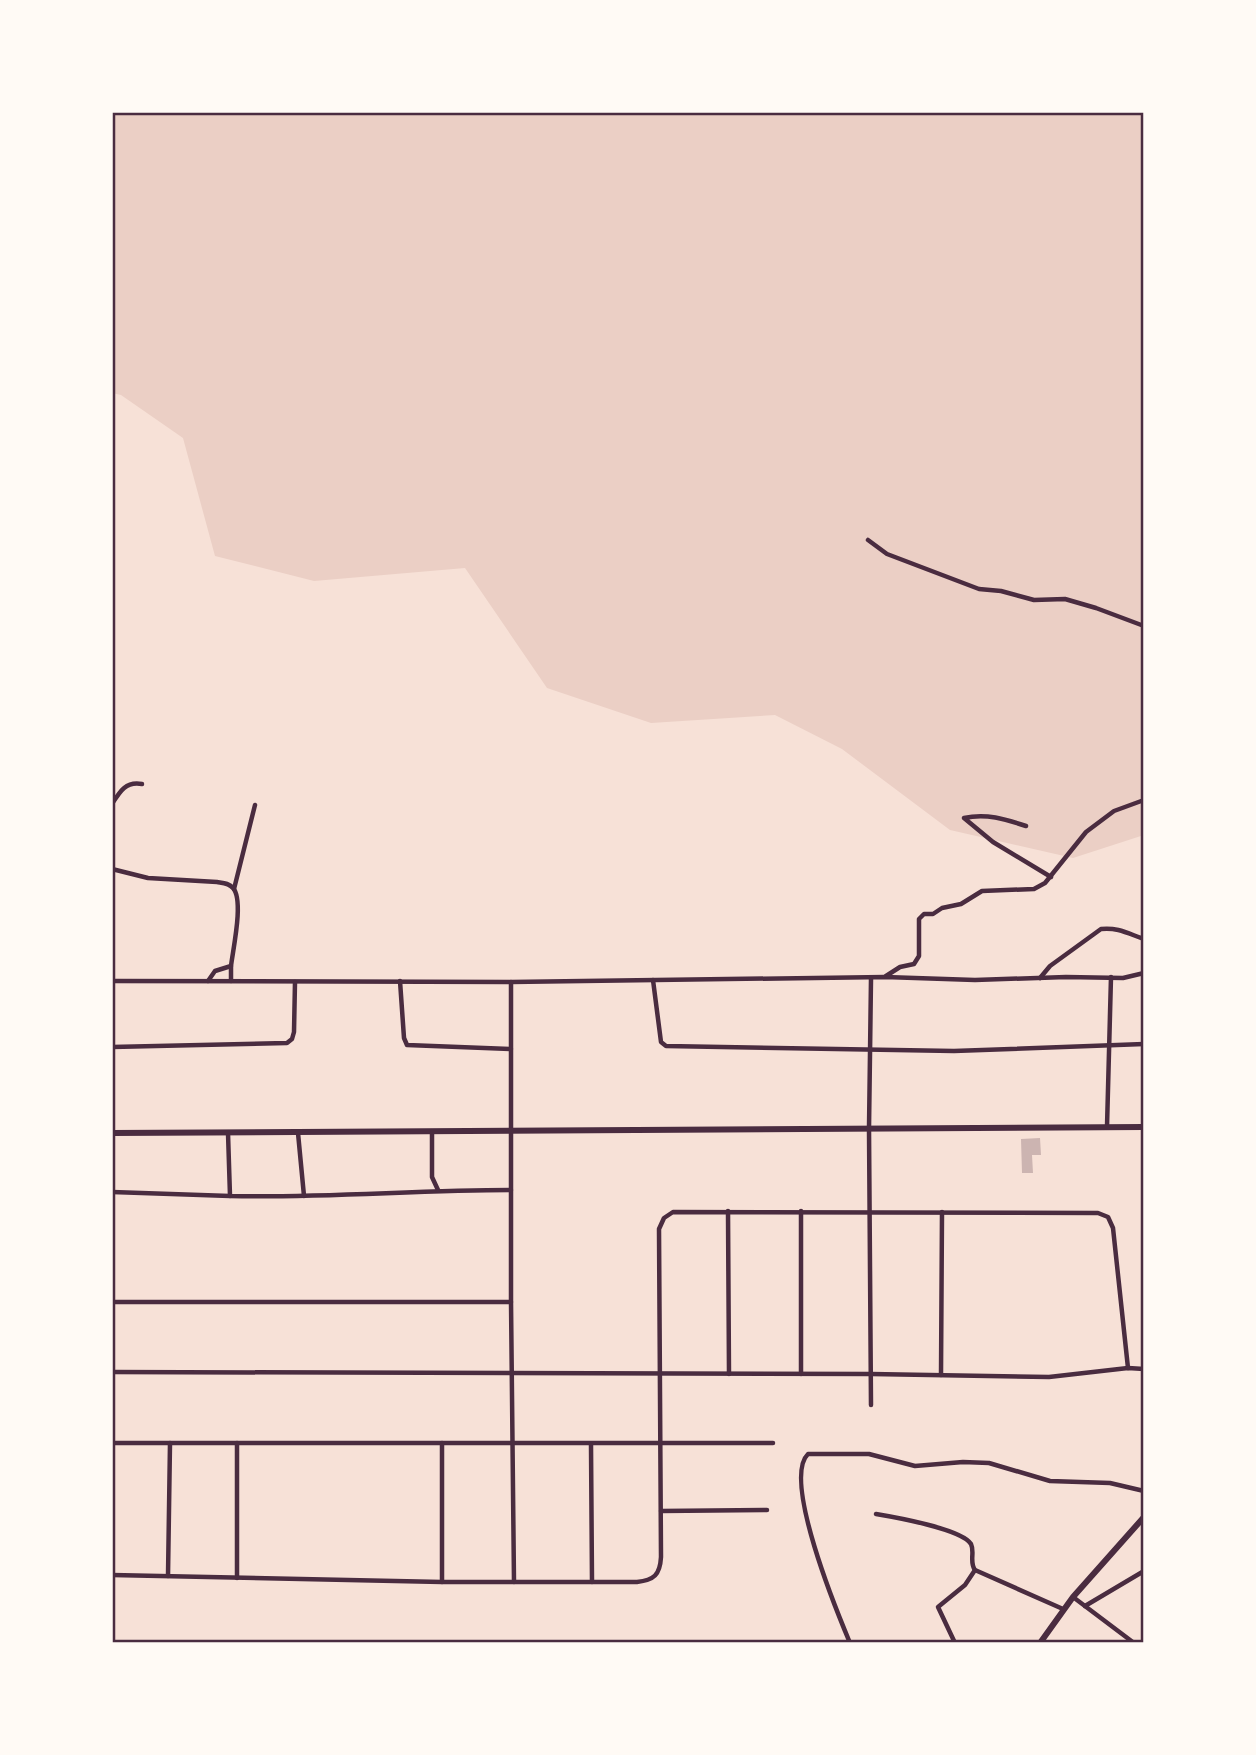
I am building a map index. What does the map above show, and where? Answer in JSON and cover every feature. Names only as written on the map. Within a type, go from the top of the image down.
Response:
[{"type":"main road","points":[[112,1133],[1144,1127]]},
{"type":"main road","points":[[1040,1643],[1063,1609],[1144,1517]]},
{"type":"street","points":[[868,540],[887,554],[979,589],[1001,591],[1034,600],[1065,599],[1144,626]]},
{"type":"street","points":[[112,804],[125,786],[131,783],[142,784]]},
{"type":"street","points":[[885,977],[900,967],[914,964],[919,956],[919,919],[924,914],[933,914],[942,908],[961,904],[982,891],[1034,889],[1051,877],[1086,832],[1114,811],[1144,800]]},
{"type":"street","points":[[231,981],[237,903],[234,889],[255,805]]},
{"type":"street","points":[[1026,826],[976,815],[964,818],[993,842],[1051,877]]},
{"type":"street","points":[[112,869],[148,878],[217,882],[228,884],[234,889]]},
{"type":"street","points":[[1040,978],[1050,966],[1101,929],[1122,930],[1144,939]]},
{"type":"street","points":[[208,981],[215,971],[231,966]]},
{"type":"street","points":[[112,981],[511,982],[885,977],[949,980],[1123,978],[1144,973]]},
{"type":"street","points":[[1107,1128],[1111,977]]},
{"type":"street","points":[[871,979],[871,1405]]},
{"type":"street","points":[[653,980],[661,1042],[666,1046],[954,1051],[1144,1044]]},
{"type":"street","points":[[400,981],[404,1038],[407,1045],[511,1049]]},
{"type":"street","points":[[112,1047],[287,1043],[294,1032],[295,982]]},
{"type":"street","points":[[511,982],[514,1582]]},
{"type":"street","points":[[229,1133],[230,1196]]},
{"type":"street","points":[[298,1133],[304,1196]]},
{"type":"street","points":[[432,1133],[432,1177],[438,1190]]},
{"type":"street","points":[[112,1192],[304,1196],[438,1190],[511,1190]]},
{"type":"street","points":[[728,1211],[729,1374]]},
{"type":"street","points":[[801,1211],[801,1374]]},
{"type":"street","points":[[112,1575],[442,1582],[592,1582],[646,1581],[657,1575],[661,1565],[659,1228],[664,1218],[673,1212],[1098,1213],[1108,1217],[1112,1228],[1128,1367]]},
{"type":"street","points":[[941,1375],[942,1212]]},
{"type":"street","points":[[112,1302],[511,1302]]},
{"type":"street","points":[[112,1372],[1049,1377],[1128,1367],[1144,1369]]},
{"type":"street","points":[[112,1443],[773,1443]]},
{"type":"street","points":[[168,1576],[170,1443]]},
{"type":"street","points":[[237,1443],[237,1578]]},
{"type":"street","points":[[442,1443],[442,1582]]},
{"type":"street","points":[[591,1445],[592,1582]]},
{"type":"street","points":[[850,1643],[823,1573],[805,1510],[801,1473],[804,1458],[808,1454],[869,1454],[915,1466],[989,1463],[1050,1481],[1110,1483],[1144,1491]]},
{"type":"street","points":[[661,1511],[767,1510]]},
{"type":"street","points":[[876,1514],[917,1521],[966,1539],[972,1547],[972,1566],[975,1570],[1063,1609]]},
{"type":"street","points":[[955,1643],[938,1607],[965,1584],[975,1570]]},
{"type":"street","points":[[1085,1606],[1144,1571]]},
{"type":"street","points":[[1073,1597],[1134,1643]]},
{"type":"shaded area","points":[[112,112],[1144,112],[1144,835],[1073,858],[950,830],[842,749],[775,715],[651,723],[547,688],[465,568],[314,581],[215,556],[183,438],[121,395],[112,393]]},
{"type":"building","points":[[1040,1138],[1041,1155],[1032,1155],[1033,1173],[1022,1173],[1021,1139]]}]
